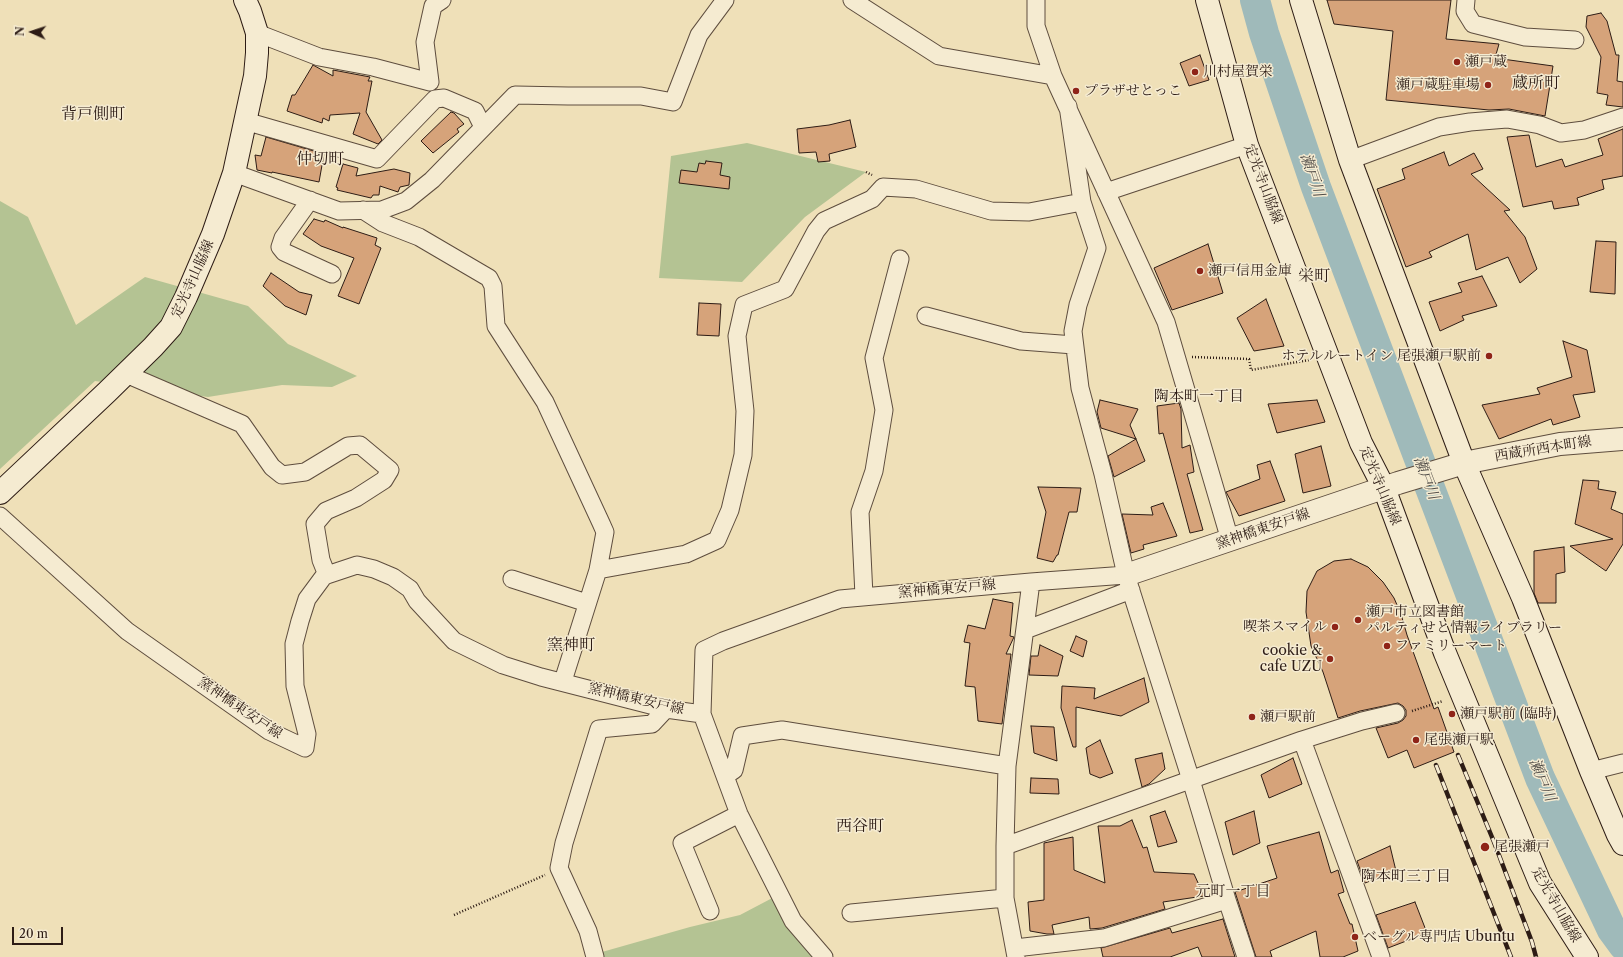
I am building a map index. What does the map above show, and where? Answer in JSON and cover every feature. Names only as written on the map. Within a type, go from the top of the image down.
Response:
[{"type":"main road","name":"定光寺山脇線","points":[[0,493],[126,374],[170,327],[186,297],[213,234],[234,174],[254,76],[257,53],[257,33],[250,10],[245,0]]},
{"type":"main road","name":"定光寺山脇線","points":[[1207,0],[1247,145],[1361,443],[1391,486],[1445,653],[1540,883],[1587,957]]},
{"type":"main road","points":[[1301,0],[1350,160],[1459,464],[1523,598],[1591,771],[1623,844]]},
{"type":"main road","name":"西蔵所西本町線","points":[[1459,464],[1560,444],[1623,439]]},
{"type":"main road","name":"窯神橋東安戸線","points":[[1128,583],[1230,540],[1459,464]]},
{"type":"street","points":[[257,33],[319,58],[373,67],[430,82],[425,42],[433,6],[442,0]]},
{"type":"street","points":[[234,174],[339,211],[382,210],[406,200],[432,180],[515,95],[641,96],[673,102],[699,35],[725,0]]},
{"type":"street","points":[[852,0],[939,56],[1053,76]]},
{"type":"street","points":[[1036,0],[1036,26],[1053,76],[1166,322],[1230,540]]},
{"type":"street","points":[[1466,0],[1465,11],[1473,24],[1525,37],[1575,40]]},
{"type":"street","points":[[245,121],[377,159],[435,99],[444,98],[474,111],[483,128]]},
{"type":"street","points":[[1068,106],[1082,202],[1098,248],[1078,305],[1073,330],[1080,388],[1103,474],[1128,583],[1246,957]]},
{"type":"street","points":[[1350,160],[1439,127],[1470,122],[1507,119],[1540,125],[1561,133],[1584,130],[1623,117]]},
{"type":"street","points":[[1106,192],[1247,145]]},
{"type":"street","points":[[598,570],[686,554],[717,540],[730,510],[743,455],[745,411],[737,336],[744,305],[785,289],[816,230],[824,221],[872,199],[883,187],[916,189],[991,211],[1029,212],[1082,202]]},
{"type":"street","points":[[310,200],[283,238],[280,247],[284,252],[332,274]]},
{"type":"street","points":[[362,210],[383,223],[419,237],[489,278],[493,286],[496,326],[545,402],[605,532],[598,570],[563,681]]},
{"type":"street","points":[[864,596],[860,512],[874,470],[884,410],[874,358],[900,259]]},
{"type":"street","points":[[926,316],[1022,341],[1074,345]]},
{"type":"street","points":[[126,374],[242,424],[272,467],[282,475],[305,472],[348,446],[360,445],[390,470],[384,480],[356,498],[326,511],[315,524],[321,560],[327,575]]},
{"type":"street","name":"窯神橋東安戸線","points":[[0,516],[127,631],[269,731],[305,748],[307,734],[294,686],[294,644],[307,599],[324,576],[357,565],[374,569],[393,577],[410,589],[417,601],[454,641],[503,665],[541,677],[563,681],[666,709],[702,714],[704,650],[723,641],[840,599],[1031,582],[1128,583]]},
{"type":"street","points":[[512,579],[587,603]]},
{"type":"street","points":[[1031,582],[1026,630],[1007,766],[1005,898],[1015,953],[1104,938],[1227,900]]},
{"type":"street","points":[[1026,630],[1128,583]]},
{"type":"street","points":[[595,957],[588,931],[559,868],[564,843],[598,728],[652,724],[666,709]]},
{"type":"street","points":[[1005,846],[1302,740],[1362,721],[1396,713]]},
{"type":"street","points":[[702,714],[739,814],[793,921],[824,957]]},
{"type":"street","points":[[725,776],[734,770],[742,736],[782,730],[1007,766]]},
{"type":"street","points":[[1302,740],[1380,957]]},
{"type":"street","points":[[1591,771],[1623,763]]},
{"type":"street","points":[[710,911],[682,843],[739,814]]},
{"type":"street","points":[[852,913],[1005,898]]},
{"type":"path","points":[[1176,356],[1249,359],[1251,370],[1328,357]]},
{"type":"path","points":[[1396,713],[1399,716],[1443,701]]},
{"type":"path","points":[[1428,706],[1430,711]]},
{"type":"path","points":[[454,914],[559,868]]},
{"type":"green space","points":[[747,143],[866,172],[805,217],[742,282],[659,278],[671,156]]},
{"type":"green space","points":[[0,201],[28,217],[76,325],[145,277],[248,306],[288,344],[357,376],[332,387],[282,385],[208,397],[95,381],[0,469]]},
{"type":"green space","points":[[778,895],[819,957],[604,957],[602,952],[690,927],[740,915]]},
{"type":"building","name":"瀬戸蔵","points":[[1327,0],[1451,0],[1446,39],[1499,44],[1495,58],[1553,66],[1545,116],[1509,109],[1489,110],[1386,100],[1393,31],[1334,24]]},
{"type":"building","points":[[1601,13],[1607,21],[1616,55],[1619,55],[1617,81],[1623,82],[1623,107],[1606,105],[1608,95],[1597,93],[1601,57],[1586,27],[1587,16]]},
{"type":"building","name":"川村屋賀栄","points":[[1200,55],[1209,80],[1189,86],[1180,63]]},
{"type":"building","points":[[313,65],[333,76],[333,70],[370,77],[368,81],[372,81],[366,112],[382,140],[378,144],[353,134],[360,113],[330,115],[329,121],[323,118],[322,123],[287,111],[292,95],[295,95]]},
{"type":"building","points":[[451,112],[454,113],[464,124],[457,129],[459,132],[433,153],[421,141]]},
{"type":"building","points":[[850,120],[856,147],[829,154],[830,161],[818,162],[816,152],[799,153],[797,129],[829,125]]},
{"type":"building","points":[[1623,129],[1623,176],[1602,180],[1604,189],[1577,198],[1579,205],[1554,209],[1552,201],[1523,207],[1507,137],[1529,135],[1536,167],[1562,159],[1565,167],[1603,155],[1598,139]]},
{"type":"building","points":[[266,137],[324,154],[319,182],[257,170],[255,155],[261,156]]},
{"type":"building","points":[[1444,152],[1449,166],[1474,153],[1483,169],[1471,174],[1510,210],[1504,211],[1525,237],[1537,269],[1520,283],[1508,257],[1476,270],[1468,234],[1429,252],[1432,257],[1406,267],[1377,189],[1405,179],[1402,169]]},
{"type":"building","points":[[706,161],[722,163],[720,175],[730,177],[729,189],[679,183],[681,170],[697,172],[699,163],[705,164]]},
{"type":"building","points":[[343,164],[358,168],[356,176],[394,169],[410,173],[409,185],[400,187],[398,192],[380,186],[379,195],[373,195],[371,198],[337,190],[338,188],[336,187]]},
{"type":"building","points":[[314,219],[324,222],[325,220],[343,228],[377,238],[375,245],[381,248],[359,304],[338,296],[354,258],[321,246],[303,234]]},
{"type":"building","points":[[1596,241],[1616,242],[1615,294],[1590,292]]},
{"type":"building","points":[[1208,244],[1223,293],[1172,310],[1154,268]]},
{"type":"building","points":[[271,273],[299,292],[312,295],[306,315],[285,306],[263,286]]},
{"type":"building","points":[[1482,276],[1497,306],[1462,316],[1464,320],[1440,331],[1429,302],[1462,292],[1458,283]]},
{"type":"building","points":[[1266,299],[1284,346],[1254,351],[1237,318]]},
{"type":"building","points":[[699,303],[721,304],[719,336],[697,335]]},
{"type":"building","points":[[1563,341],[1587,350],[1595,392],[1573,395],[1580,417],[1553,425],[1551,419],[1499,439],[1482,405],[1540,394],[1537,388],[1572,377]]},
{"type":"building","points":[[1100,400],[1138,409],[1130,425],[1136,439],[1101,428],[1097,412]]},
{"type":"building","points":[[1317,400],[1325,422],[1277,433],[1268,404]]},
{"type":"building","points":[[1179,403],[1181,409],[1182,448],[1190,445],[1194,472],[1187,474],[1203,530],[1190,533],[1163,433],[1159,434],[1157,406]]},
{"type":"building","points":[[1136,439],[1145,461],[1114,477],[1108,456]]},
{"type":"building","points":[[1321,446],[1331,486],[1303,493],[1295,454]]},
{"type":"building","points":[[1270,461],[1285,501],[1239,516],[1226,492],[1260,479],[1257,465]]},
{"type":"building","points":[[1583,480],[1599,481],[1598,489],[1616,492],[1611,509],[1623,514],[1623,544],[1606,571],[1570,546],[1613,539],[1575,524]]},
{"type":"building","points":[[1038,487],[1081,488],[1077,512],[1069,512],[1058,555],[1053,562],[1037,558],[1046,512]]},
{"type":"building","points":[[1163,503],[1177,536],[1143,545],[1144,549],[1131,553],[1122,514],[1153,515],[1151,507]]},
{"type":"building","points":[[1564,547],[1565,572],[1556,574],[1556,603],[1538,603],[1534,593],[1534,551]]},
{"type":"building","points":[[1351,559],[1368,567],[1383,582],[1394,598],[1434,709],[1438,707],[1454,752],[1414,768],[1407,750],[1388,758],[1376,728],[1398,723],[1403,720],[1406,716],[1406,710],[1398,703],[1360,711],[1338,718],[1323,672],[1311,646],[1306,612],[1307,591],[1317,571],[1334,561]]},
{"type":"building","points":[[993,599],[1013,603],[1010,636],[1014,637],[1006,654],[1011,654],[1002,724],[978,721],[975,687],[965,686],[970,643],[964,642],[968,625],[985,629]]},
{"type":"building","points":[[1076,636],[1087,641],[1083,657],[1070,651]]},
{"type":"building","points":[[1040,645],[1063,656],[1058,676],[1029,675],[1031,656],[1038,656]]},
{"type":"building","points":[[1144,678],[1149,702],[1121,716],[1076,707],[1076,747],[1073,747],[1061,708],[1062,686],[1095,688],[1094,699]]},
{"type":"building","points":[[1031,726],[1054,727],[1057,761],[1034,753]]},
{"type":"building","points":[[1100,740],[1113,773],[1100,778],[1090,774],[1086,748]]},
{"type":"building","points":[[1162,753],[1165,769],[1149,784],[1142,787],[1135,759]]},
{"type":"building","points":[[1293,758],[1302,784],[1269,798],[1261,775]]},
{"type":"building","points":[[1031,778],[1058,779],[1059,794],[1030,793]]},
{"type":"building","points":[[1165,811],[1177,842],[1158,847],[1150,816]]},
{"type":"building","points":[[1254,811],[1260,843],[1233,855],[1225,822]]},
{"type":"building","points":[[1132,820],[1143,848],[1147,847],[1154,872],[1194,874],[1204,896],[1163,902],[1165,909],[1102,928],[1090,929],[1089,917],[1052,925],[1054,934],[1030,931],[1028,902],[1044,900],[1044,843],[1073,837],[1074,870],[1105,883],[1098,826],[1120,826]]},
{"type":"building","points":[[1319,832],[1331,873],[1338,870],[1344,892],[1338,894],[1350,924],[1352,924],[1358,951],[1343,957],[1320,957],[1316,931],[1270,951],[1272,957],[1256,957],[1235,892],[1277,878],[1267,846]]},
{"type":"building","points":[[1390,846],[1396,871],[1365,883],[1357,861]]},
{"type":"building","points":[[1415,902],[1427,933],[1388,948],[1376,915]]},
{"type":"building","points":[[1223,919],[1235,957],[1202,957],[1198,947],[1170,957],[1103,957],[1101,948],[1170,928],[1172,933]]},
{"type":"waterway","name":"瀬戸川","points":[[1255,0],[1264,33],[1316,187],[1540,778],[1612,930],[1623,945]]},
{"type":"railway","points":[[1458,755],[1494,842],[1532,942],[1536,957]]},
{"type":"railway","points":[[1436,765],[1511,957]]},
{"type":"place","name":"瀬戸蔵","points":[[1457,62]]},
{"type":"place","name":"川村屋賀栄","points":[[1195,72]]},
{"type":"place","name":"瀬戸蔵駐車場","points":[[1488,85]]},
{"type":"place","name":"プラザせとっこ","points":[[1076,91]]},
{"type":"place","name":"瀬戸信用金庫","points":[[1200,271]]},
{"type":"place","name":"ホテルルートイン 尾張瀬戸駅前","points":[[1489,356]]},
{"type":"place","name":"瀬戸市立図書館 パルティせと情報ライブラリー","points":[[1358,620]]},
{"type":"place","name":"喫茶スマイル","points":[[1335,627]]},
{"type":"place","name":"ファミリーマート","points":[[1387,646]]},
{"type":"place","name":"cookie & cafe UZU","points":[[1330,659]]},
{"type":"place","name":"瀬戸駅前 (臨時)","points":[[1452,714]]},
{"type":"place","name":"瀬戸駅前","points":[[1252,717]]},
{"type":"place","name":"尾張瀬戸駅","points":[[1416,740]]},
{"type":"place","name":"尾張瀬戸","points":[[1485,847]]},
{"type":"place","name":"ベーグル専門店 Ubuntu","points":[[1355,937]]},
{"type":"district","name":"蔵所町","points":[[1536,83]]},
{"type":"district","name":"背戸側町","points":[[93,114]]},
{"type":"district","name":"仲切町","points":[[320,159]]},
{"type":"district","name":"栄町","points":[[1314,276]]},
{"type":"district","name":"陶本町一丁目","points":[[1199,397]]},
{"type":"district","name":"窯神町","points":[[571,645]]},
{"type":"district","name":"西谷町","points":[[860,826]]},
{"type":"district","name":"陶本町三丁目","points":[[1406,877]]},
{"type":"district","name":"元町一丁目","points":[[1233,892]]}]
